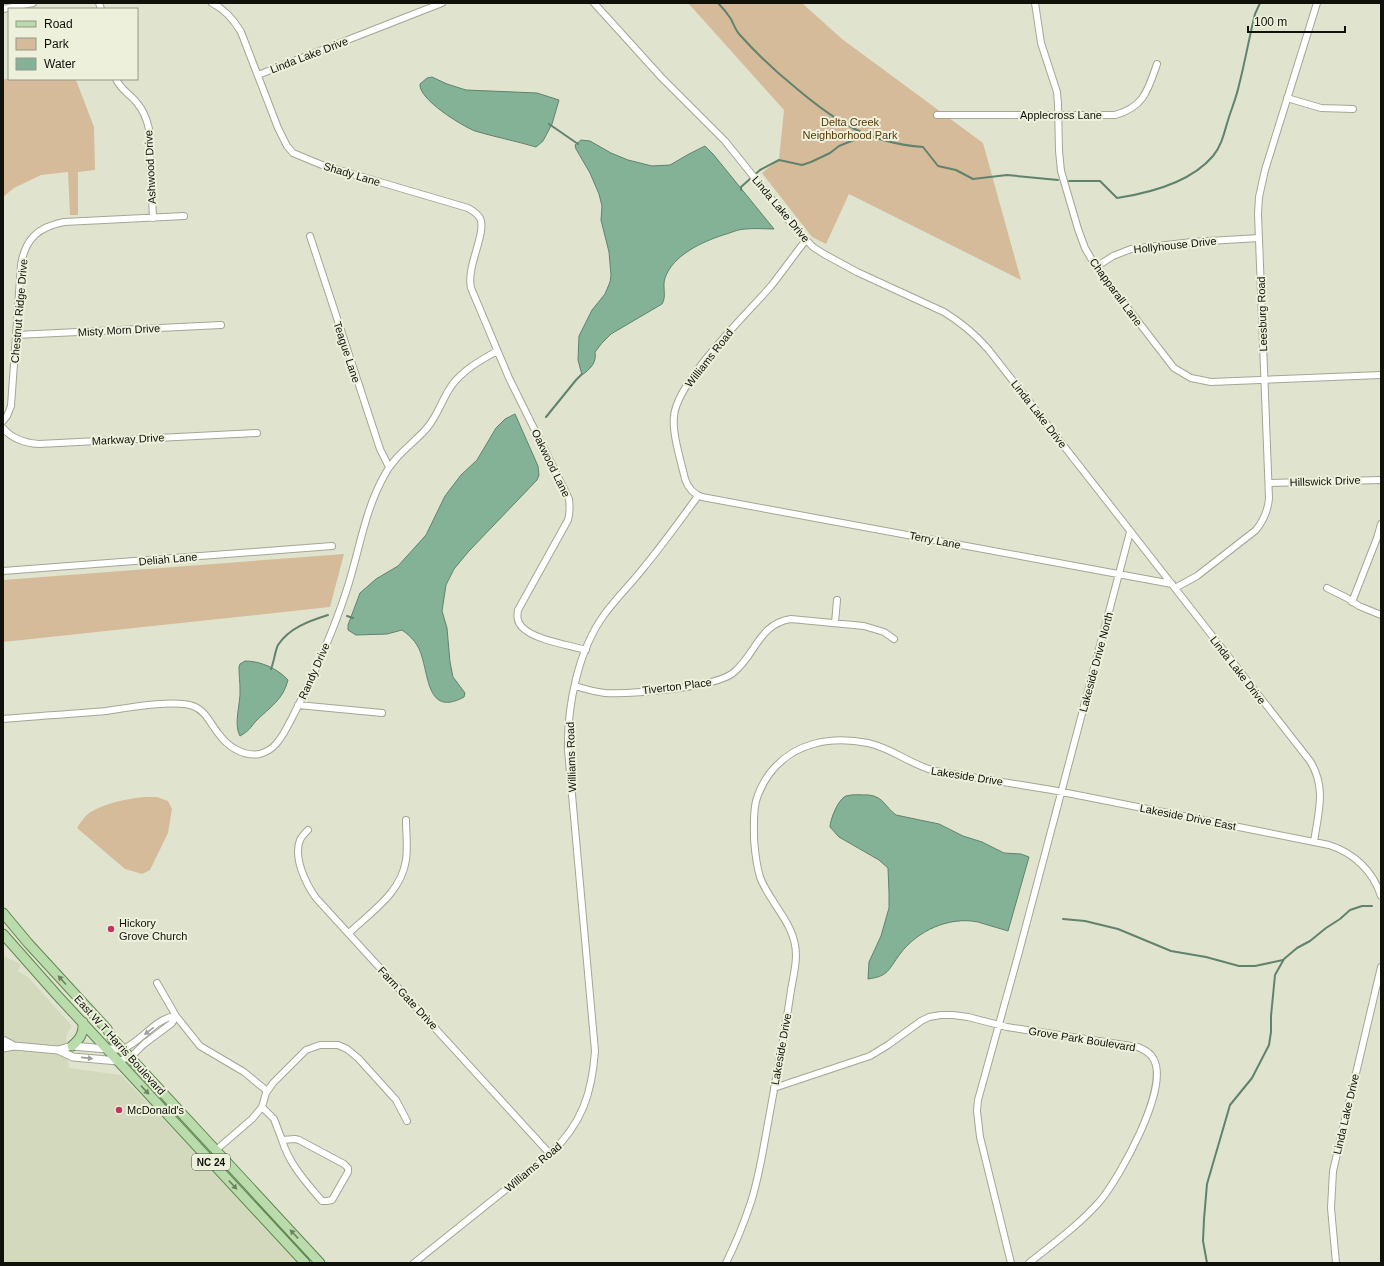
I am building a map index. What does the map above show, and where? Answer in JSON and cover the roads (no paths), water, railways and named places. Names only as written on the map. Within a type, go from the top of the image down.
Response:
[{"type":"main road","name":"East W T Harris Boulevard","points":[[3,913],[28,943],[107,1029],[113,1039],[320,1263]]},
{"type":"main road","name":"East W T Harris Boulevard","points":[[3,934],[304,1263]]},
{"type":"main road","points":[[72,1046],[82,1036],[83,1022]]},
{"type":"street","points":[[3,9],[33,3]]},
{"type":"street","name":"Linda Lake Drive","points":[[212,3],[225,11],[235,22],[241,32],[258,75],[442,3]]},
{"type":"street","name":"Linda Lake Drive","points":[[594,3],[662,78],[713,129],[806,240],[824,254],[857,272],[944,312],[964,325],[988,349],[1310,761],[1319,778],[1320,799],[1314,842]]},
{"type":"street","name":"Chapparall Lane","points":[[1035,3],[1040,43],[1057,92],[1059,151],[1064,183],[1085,248],[1096,267],[1167,360],[1182,374],[1196,380],[1211,382],[1381,375]]},
{"type":"street","name":"Leesburg Road","points":[[1173,586],[1197,576],[1256,530],[1262,522],[1268,508],[1269,483],[1258,214],[1264,170],[1317,3]]},
{"type":"street","name":"Applecross Lane","points":[[937,115],[1110,115],[1128,111],[1136,106],[1148,89],[1157,64]]},
{"type":"street","name":"Shady Lane","points":[[258,75],[278,128],[287,146],[293,153],[322,165],[468,208],[474,211],[480,218],[481,230]]},
{"type":"street","name":"Ashwood Drive","points":[[117,80],[123,91],[138,103],[147,120],[149,129],[153,218]]},
{"type":"street","points":[[1287,98],[1321,108],[1353,109]]},
{"type":"street","name":"Chestnut Ridge Drive","points":[[3,421],[11,406],[22,256],[34,235],[50,225],[64,222],[184,216]]},
{"type":"street","name":"Oakwood Lane","points":[[481,230],[471,268],[470,284],[509,378],[569,499],[570,505],[568,520],[518,610],[518,620],[522,628],[529,633],[586,650]]},
{"type":"street","name":"Teague Lane","points":[[310,236],[380,449],[389,467]]},
{"type":"street","name":"Hollyhouse Drive","points":[[1096,267],[1114,256],[1131,249],[1192,242],[1259,238]]},
{"type":"street","name":"Williams Road","points":[[414,1263],[550,1154],[574,1127],[584,1107],[591,1085],[595,1051],[568,750],[568,721],[575,686],[586,650],[597,626],[605,614],[651,559],[698,496],[691,491],[687,485],[674,425],[676,406],[681,396],[698,370],[726,335],[772,284],[806,240]]},
{"type":"street","name":"Misty Morn Drive","points":[[16,335],[221,325]]},
{"type":"street","name":"Randy Drive","points":[[3,719],[159,705],[186,704],[203,712],[218,734],[232,748],[240,752],[255,755],[262,753],[275,745],[298,705],[322,656],[346,592],[371,505],[381,481],[389,467],[434,419],[449,389],[458,377],[497,351]]},
{"type":"street","name":"Markway Drive","points":[[3,428],[15,439],[39,444],[258,432]]},
{"type":"street","name":"Hillswick Drive","points":[[1269,483],[1381,480]]},
{"type":"street","name":"Terry Lane","points":[[698,496],[1173,586]]},
{"type":"street","points":[[1352,602],[1381,524]]},
{"type":"street","name":"Lakeside Drive North","points":[[1061,792],[1120,575],[1130,532]]},
{"type":"street","name":"Deliah Lane","points":[[3,571],[332,546]]},
{"type":"street","points":[[1327,588],[1359,606],[1381,615]]},
{"type":"street","points":[[835,623],[837,600]]},
{"type":"street","name":"Tiverton Place","points":[[575,686],[598,692],[618,692],[670,688],[717,681],[734,672],[741,665],[766,630],[779,622],[797,619],[876,628],[894,638]]},
{"type":"street","points":[[298,705],[382,713]]},
{"type":"street","name":"Lakeside Drive","points":[[726,1263],[740,1234],[751,1201],[761,1162],[795,965],[796,949],[794,938],[760,878],[755,854],[753,821],[754,810],[760,791],[775,768],[789,755],[807,745],[824,741],[853,741],[869,743],[885,748],[925,768],[935,771],[1061,792]]},
{"type":"street","points":[[1012,1263],[980,1137],[977,1111],[981,1087],[1020,952],[1061,792]]},
{"type":"street","name":"Lakeside Drive East","points":[[1061,792],[1314,842]]},
{"type":"street","points":[[348,933],[391,894],[400,880],[406,860],[406,820]]},
{"type":"street","name":"Farm Gate Drive","points":[[308,830],[299,844],[300,862],[302,873],[309,888],[316,898],[550,1154]]},
{"type":"street","points":[[1314,842],[1335,847],[1355,858],[1370,874],[1381,896]]},
{"type":"street","name":"Linda Lake Drive","points":[[1336,1263],[1331,1208],[1333,1171],[1381,967]]},
{"type":"street","points":[[157,983],[176,1016],[200,1046],[244,1072],[267,1091]]},
{"type":"street","name":"Grove Park Boulevard","points":[[774,1088],[870,1056],[921,1021],[934,1016],[953,1015],[968,1017],[999,1025],[1138,1047],[1146,1050],[1151,1055],[1156,1066],[1156,1088],[1150,1108],[1124,1163],[1109,1188],[1087,1215],[1029,1263]]},
{"type":"street","points":[[58,1050],[72,1046],[123,1049],[169,1017],[176,1016]]},
{"type":"street","points":[[3,1048],[14,1046],[58,1050],[73,1057],[118,1061],[130,1057],[144,1044],[172,1023],[176,1016]]},
{"type":"street","points":[[3,1040],[14,1046]]},
{"type":"street","points":[[216,1150],[252,1118],[262,1107],[267,1091],[306,1050],[320,1044],[338,1045],[348,1049],[396,1100],[407,1121]]},
{"type":"street","points":[[262,1107],[274,1119],[287,1154],[303,1178],[324,1201],[332,1200],[348,1172],[348,1168],[344,1164],[299,1140],[282,1140]]},
{"type":"water","points":[[432,77],[466,90],[537,93],[559,100],[552,124],[543,141],[536,147],[475,131],[451,118],[433,104],[421,90],[420,84],[427,78]]},
{"type":"water","points":[[581,140],[590,141],[611,153],[628,160],[652,166],[670,165],[705,146],[774,229],[737,230],[706,241],[681,256],[674,263],[665,278],[664,298],[662,304],[611,334],[595,352],[594,363],[582,375],[578,360],[579,336],[592,310],[605,294],[611,275],[609,252],[601,220],[602,206],[599,194],[575,145]]},
{"type":"water","points":[[515,414],[538,466],[539,475],[537,480],[469,551],[454,569],[446,585],[442,611],[447,628],[450,662],[453,677],[465,693],[464,697],[452,702],[444,702],[437,699],[432,693],[419,649],[412,638],[406,633],[402,630],[387,634],[356,635],[348,630],[348,625],[360,593],[376,579],[398,566],[426,535],[445,496],[461,475],[477,460],[496,428],[505,419]]},
{"type":"water","points":[[245,661],[256,662],[268,666],[279,672],[288,680],[283,693],[275,703],[240,736],[237,725],[240,695],[239,667],[240,664]]},
{"type":"water","points":[[851,795],[869,795],[881,800],[896,815],[939,824],[1004,853],[1021,854],[1029,857],[1008,931],[978,922],[956,921],[945,923],[934,927],[915,938],[884,974],[868,979],[869,962],[881,936],[889,908],[888,868],[879,860],[839,837],[830,827],[835,810],[843,798]]},
{"type":"waterway","points":[[718,3],[731,19],[739,33],[774,69],[825,111],[854,129],[886,141],[923,147],[938,166],[956,170],[973,179],[1007,175],[1058,180]]},
{"type":"waterway","points":[[1069,181],[1100,181],[1117,198],[1143,193],[1169,185],[1193,173],[1204,165],[1213,156],[1223,136],[1238,89],[1255,14],[1260,3]]},
{"type":"waterway","points":[[549,124],[578,144]]},
{"type":"waterway","points":[[741,190],[741,187],[760,170],[779,160],[802,165],[830,153],[839,146],[866,135]]},
{"type":"waterway","points":[[546,417],[582,374]]},
{"type":"waterway","points":[[271,669],[278,645],[288,634],[300,626],[328,615]]},
{"type":"waterway","points":[[347,616],[353,618]]},
{"type":"waterway","points":[[1207,1263],[1203,1241],[1207,1184],[1230,1105],[1252,1078],[1269,1045],[1275,975],[1284,959],[1297,948],[1310,941],[1340,919],[1350,910],[1362,906],[1372,906]]},
{"type":"waterway","points":[[1063,919],[1085,921],[1118,929],[1171,951],[1206,957],[1239,966],[1255,966],[1283,960]]},
{"type":"place","name":"Hickory Grove Church","points":[[111,929]]},
{"type":"place","name":"McDonald's","points":[[119,1110]]},
{"type":"park label","name":"Delta Creek Neighborhood Park","points":[[850,128]]}]
